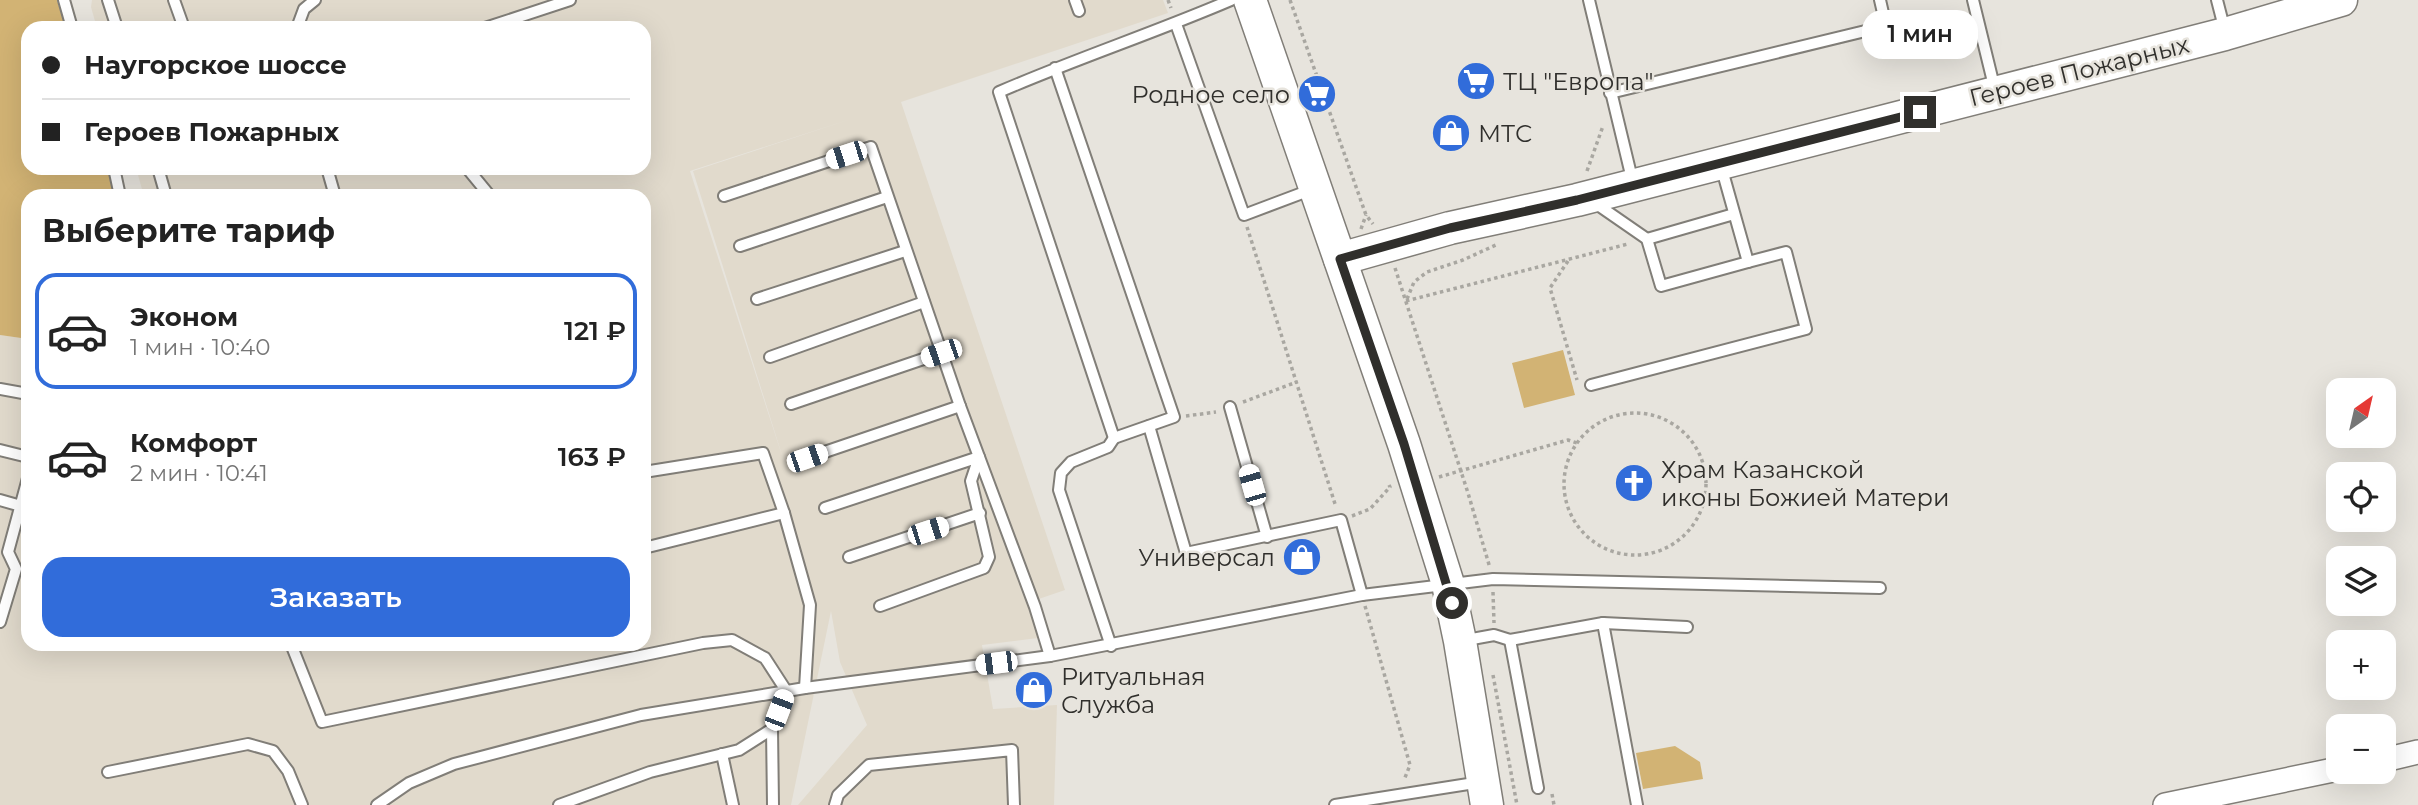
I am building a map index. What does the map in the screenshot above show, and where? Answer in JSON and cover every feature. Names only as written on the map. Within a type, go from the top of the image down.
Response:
[{"type":"main road","points":[[1250,0],[1417,484],[1448,584],[1486,793]]},
{"type":"main road","name":"Героев Пожарных","points":[[1340,259],[1450,228],[1634,185],[2225,34],[2299,6],[2341,0]]},
{"type":"street","points":[[2396,757],[2418,752]]},
{"type":"street","points":[[2173,804],[2326,772]]},
{"type":"lane","points":[[64,0],[70,21]]},
{"type":"lane","points":[[108,0],[115,21]]},
{"type":"lane","points":[[174,0],[182,21]]},
{"type":"lane","points":[[300,21],[304,9],[315,0]]},
{"type":"lane","points":[[506,21],[570,0]]},
{"type":"lane","points":[[1114,438],[999,92],[1231,0]]},
{"type":"lane","points":[[1589,0],[1634,185]]},
{"type":"lane","points":[[1610,93],[1886,26],[1880,0]]},
{"type":"lane","points":[[1973,0],[1995,93]]},
{"type":"lane","points":[[2217,0],[2225,34]]},
{"type":"lane","points":[[1176,24],[1244,215],[1315,188]]},
{"type":"lane","points":[[1055,68],[1174,417],[1114,438],[1108,447],[1072,462],[1061,473],[1059,490],[1111,646]]},
{"type":"lane","points":[[724,196],[871,147],[905,251],[1035,607],[1050,656]]},
{"type":"lane","points":[[1720,163],[1748,262]]},
{"type":"lane","points":[[473,175],[484,189]]},
{"type":"lane","points":[[740,246],[887,197]]},
{"type":"lane","points":[[1585,197],[1647,239],[1661,286],[1786,252],[1805,329],[1591,385]]},
{"type":"lane","points":[[1647,239],[1734,214]]},
{"type":"lane","points":[[757,299],[905,251]]},
{"type":"lane","points":[[770,357],[924,302]]},
{"type":"lane","points":[[791,404],[941,353]]},
{"type":"lane","points":[[0,389],[21,393]]},
{"type":"lane","points":[[807,458],[960,406]]},
{"type":"lane","points":[[1230,407],[1267,537]]},
{"type":"lane","points":[[1149,426],[1186,553],[1340,520],[1362,595]]},
{"type":"lane","points":[[0,450],[21,455]]},
{"type":"lane","points":[[651,471],[764,453],[810,605],[805,688]]},
{"type":"lane","points":[[825,508],[979,457]]},
{"type":"lane","points":[[880,606],[984,568],[989,557],[971,481],[979,457]]},
{"type":"lane","points":[[0,500],[20,506]]},
{"type":"lane","points":[[0,622],[16,569],[4,551],[21,502]]},
{"type":"lane","points":[[651,546],[784,513]]},
{"type":"lane","points":[[849,557],[980,513]]},
{"type":"lane","points":[[377,805],[409,783],[454,764],[641,715],[805,688],[1111,646],[1362,595],[1493,579],[1880,588]]},
{"type":"lane","points":[[1460,642],[1494,635],[1510,640],[1604,623],[1687,627]]},
{"type":"lane","points":[[1604,623],[1637,805]]},
{"type":"lane","points":[[294,651],[322,722],[703,643],[732,640],[765,658],[786,692]]},
{"type":"lane","points":[[1510,640],[1538,788]]},
{"type":"lane","points":[[773,805],[772,729],[786,692]]},
{"type":"lane","points":[[559,805],[650,772],[738,750],[772,729]]},
{"type":"lane","points":[[108,772],[248,744],[273,751],[288,771],[302,805]]},
{"type":"lane","points":[[835,805],[838,794],[869,765],[1012,750],[1014,805]]},
{"type":"lane","points":[[722,754],[733,805]]},
{"type":"lane","points":[[1335,805],[1398,796],[1486,793]]},
{"type":"path","points":[[1290,0],[1366,215],[1388,246],[1461,470],[1493,579],[1494,635],[1489,653],[1517,805]]},
{"type":"path","points":[[1244,215],[1340,520],[1370,509],[1390,487],[1386,474]]},
{"type":"path","points":[[1406,301],[1647,239]]},
{"type":"path","points":[[1406,301],[1413,282],[1427,272],[1463,260],[1506,240]]},
{"type":"path","points":[[1569,259],[1550,288],[1580,388],[1591,385]]},
{"type":"path","points":[[1623,414],[1651,415],[1676,426],[1694,445],[1705,470],[1705,497],[1695,522],[1677,542],[1651,553],[1622,554],[1595,543],[1576,522],[1565,495],[1566,468],[1577,443],[1598,424],[1623,414]]},
{"type":"path","points":[[1417,484],[1568,440],[1577,443]]},
{"type":"path","points":[[1362,595],[1410,765],[1398,796]]},
{"type":"shaded area","points":[[0,0],[57,0],[64,21],[21,21],[21,175],[109,175],[112,189],[21,189],[21,338],[0,335]]},
{"type":"shaded area","points":[[92,0],[1163,0],[1168,13],[901,102],[1065,590],[1027,603],[1038,638],[982,645],[993,709],[1057,705],[1054,805],[798,805],[867,725],[840,662],[831,611],[791,805],[0,805],[0,335],[21,338],[21,651],[651,651],[651,189],[142,189],[138,175],[651,175],[651,21],[95,21]],"holes":[[[854,118],[693,171],[786,468],[690,171]]]},
{"type":"shaded area","points":[[1563,350],[1575,395],[1524,408],[1512,363]]},
{"type":"shaded area","points":[[1675,746],[1700,762],[1703,779],[1643,789],[1636,753]]},
{"type":"place","name":"ТЦ \"Европа\"","points":[[1476,81]]},
{"type":"place","name":"Родное село","points":[[1317,94]]},
{"type":"place","name":"МТС","points":[[1451,133]]},
{"type":"place","name":"Храм Казанской иконы Божией Матери","points":[[1634,483]]},
{"type":"place","name":"Универсал","points":[[1302,557]]},
{"type":"place","name":"Ритуальная Служба","points":[[1034,690]]},
{"type":"route","points":[[1452,603],[1404,444],[1340,259],[1450,228],[1577,200],[1920,112]]}]
